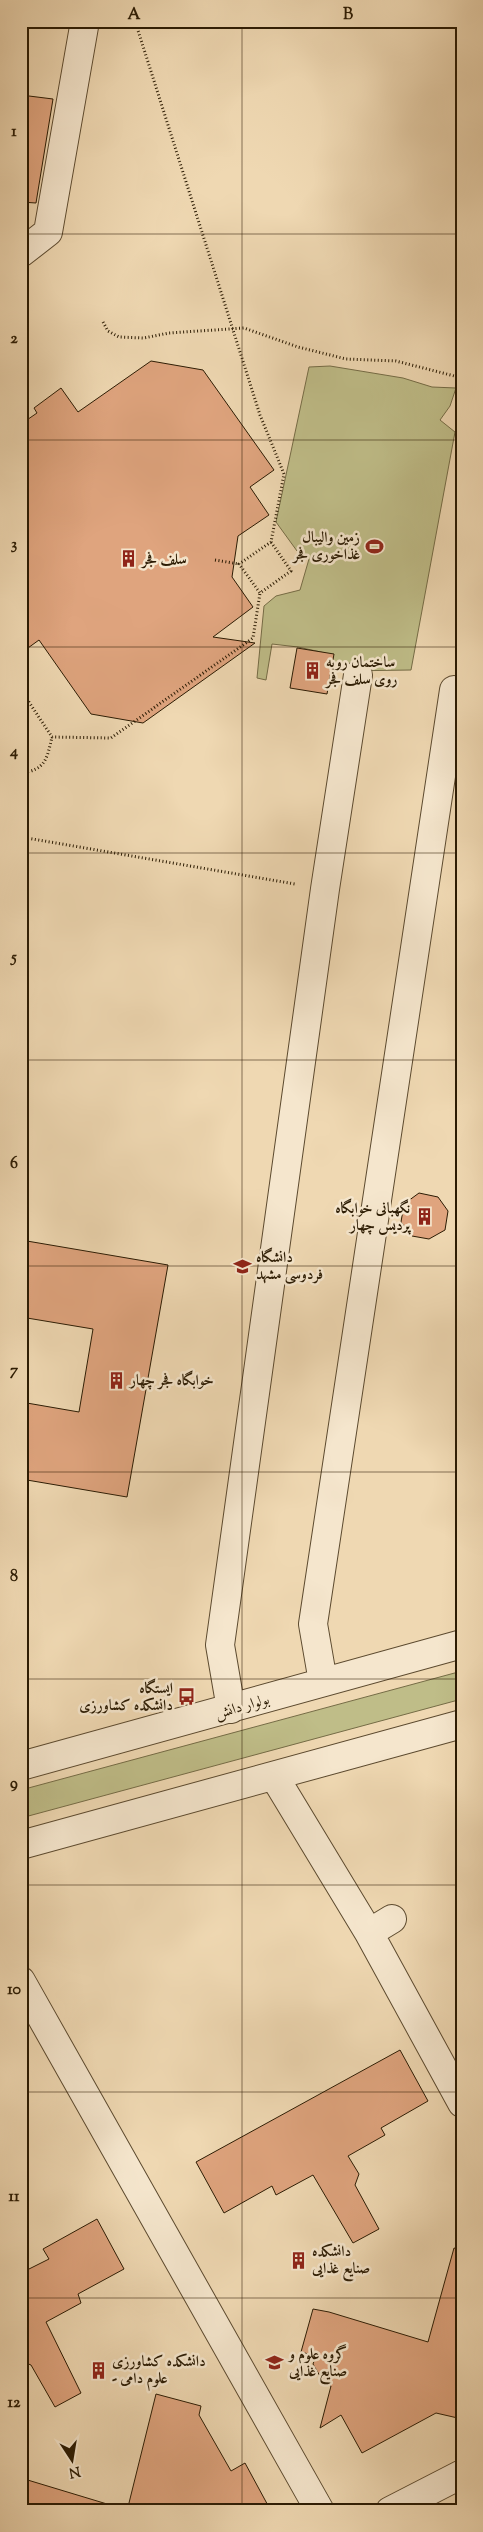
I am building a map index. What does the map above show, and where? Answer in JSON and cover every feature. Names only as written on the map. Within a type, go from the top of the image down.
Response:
[{"type":"street","points":[[21,253],[48,232],[85,21]]},
{"type":"street","points":[[231,1709],[220,1645],[325,889],[358,675]]},
{"type":"street","points":[[323,1682],[313,1624],[454,690]]},
{"type":"street","name":"بولوار دانش","points":[[21,1766],[462,1644]]},
{"type":"street","points":[[21,1845],[462,1724]]},
{"type":"street","points":[[274,1776],[369,1933],[462,2103]]},
{"type":"street","points":[[369,1933],[392,1919]]},
{"type":"street","points":[[21,1981],[320,2511]]},
{"type":"street","points":[[390,2511],[462,2474]]},
{"type":"path","points":[[135,21],[260,415],[284,474],[271,542],[239,564],[215,560]]},
{"type":"path","points":[[103,322],[108,331],[120,336],[144,338],[169,333],[244,328],[298,347],[346,359],[396,361],[462,378]]},
{"type":"path","points":[[260,593],[291,571],[271,542]]},
{"type":"path","points":[[52,737],[110,738],[253,638],[260,593],[239,564]]},
{"type":"path","points":[[21,690],[52,737],[46,760],[35,771],[21,773]]},
{"type":"path","points":[[21,837],[325,889]]},
{"type":"shaded area","name":"زمین والیبال غذاخوری فجر","points":[[330,366],[403,378],[432,387],[456,388],[450,406],[440,420],[455,432],[411,670],[342,671],[325,653],[272,644],[266,680],[257,678],[264,606],[276,596],[300,590],[309,559],[297,551],[276,522],[309,367]]},
{"type":"shaded area","points":[[462,1671],[462,1699],[21,1818],[21,1790]]},
{"type":"building","points":[[21,95],[53,99],[36,203],[21,202]]},
{"type":"building","name":"سلف فجر","points":[[151,361],[203,370],[274,470],[250,487],[269,515],[238,536],[232,577],[253,607],[213,637],[255,643],[143,723],[91,714],[39,640],[21,653],[21,424],[37,413],[34,408],[61,388],[78,412]]},
{"type":"building","name":"ساختمان روبه روی سلف فجر","points":[[297,648],[334,654],[327,694],[290,688]]},
{"type":"building","name":"نگهبانی خوابگاه پردیس چهار","points":[[419,1193],[438,1197],[448,1211],[445,1230],[429,1239],[412,1236],[401,1222],[404,1204]]},
{"type":"building","name":"خوابگاه فجر چهار","points":[[21,1240],[168,1265],[127,1497],[21,1479],[21,1402],[79,1412],[93,1329],[21,1317]]},
{"type":"building","points":[[400,2050],[428,2101],[381,2128],[385,2135],[348,2156],[359,2174],[355,2185],[379,2229],[353,2243],[313,2175],[276,2195],[272,2186],[224,2213],[196,2162]]},
{"type":"building","points":[[97,2219],[124,2269],[78,2294],[81,2303],[46,2322],[81,2393],[55,2407],[31,2365],[21,2361],[21,2273],[49,2259],[43,2249]]},
{"type":"building","points":[[454,2248],[462,2250],[462,2419],[436,2413],[362,2453],[341,2415],[320,2428],[331,2386],[324,2383],[313,2364],[316,2356],[301,2352],[313,2309],[329,2312],[428,2342]]},
{"type":"building","points":[[156,2394],[201,2406],[199,2415],[231,2471],[245,2463],[271,2511],[127,2511]]},
{"type":"building","points":[[21,2478],[107,2504],[106,2511],[21,2511]]},
{"type":"place","name":"زمین والیبال غذاخوری فجر","points":[[374,546]]},
{"type":"place","name":"سلف فجر","points":[[128,559]]},
{"type":"place","name":"ساختمان روبه روی سلف فجر","points":[[312,671]]},
{"type":"place","name":"نگهبانی خوابگاه پردیس چهار","points":[[424,1217]]},
{"type":"place","name":"دانشگاه فردوسی مشهد","points":[[242,1266]]},
{"type":"place","name":"خوابگاه فجر چهار","points":[[116,1380]]},
{"type":"place","name":"ایستگاه دانشکده کشاورزی","points":[[187,1697]]},
{"type":"place","name":"دانشکده صنایع غذایی","points":[[298,2260]]},
{"type":"place","name":"گروه علوم و صنایع غذایی","points":[[275,2363]]},
{"type":"place","name":"دانشکده کشاورزی - علوم دامی","points":[[98,2370]]}]
